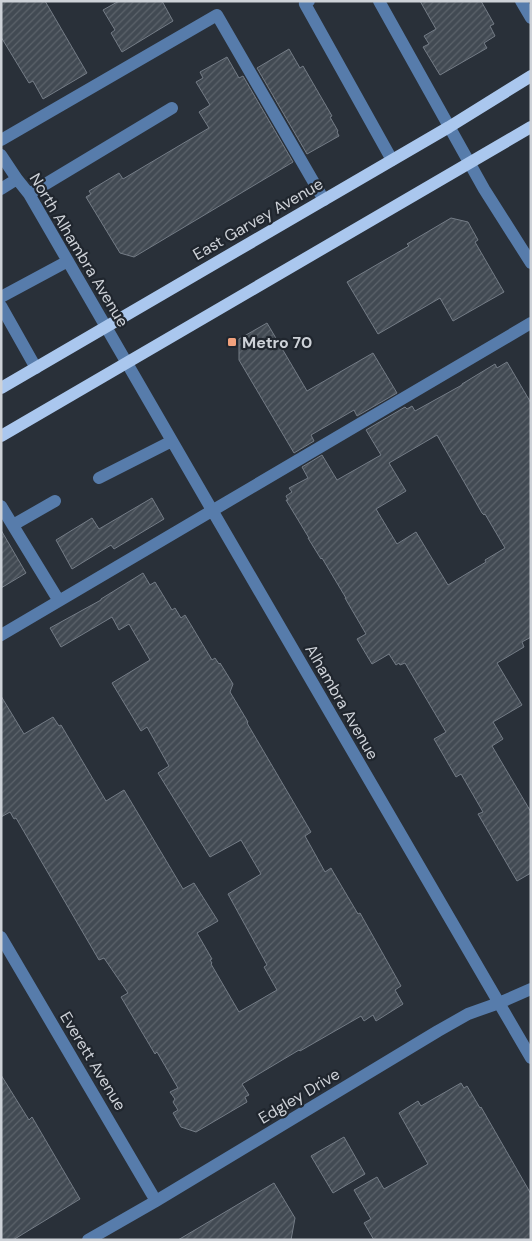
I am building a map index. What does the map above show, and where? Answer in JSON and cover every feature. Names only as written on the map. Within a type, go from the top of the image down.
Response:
[{"type":"main road","name":"East Garvey Avenue","points":[[1,388],[449,127],[531,76]]},
{"type":"main road","points":[[1,436],[531,127]]},
{"type":"street","points":[[309,1],[305,4],[392,160]]},
{"type":"street","points":[[378,1],[484,189],[531,263]]},
{"type":"street","points":[[521,1],[531,18]]},
{"type":"street","points":[[1,140],[217,15],[324,200]]},
{"type":"street","points":[[29,194],[172,108]]},
{"type":"street","name":"North Alhambra Avenue","points":[[1,156],[29,194],[127,362]]},
{"type":"street","points":[[1,189],[17,180]]},
{"type":"street","points":[[1,297],[68,261]]},
{"type":"street","points":[[1,306],[36,368]]},
{"type":"street","points":[[1,635],[531,323]]},
{"type":"street","name":"Alhambra Avenue","points":[[127,362],[531,1058]]},
{"type":"street","points":[[99,478],[172,441]]},
{"type":"street","points":[[13,525],[55,501]]},
{"type":"street","points":[[1,506],[59,601]]},
{"type":"street","name":"Everett Avenue","points":[[1,937],[156,1201]]},
{"type":"street","name":"Edgley Drive","points":[[88,1240],[468,1014],[531,989]]},
{"type":"building","points":[[1,1],[45,1],[87,73],[43,99],[33,81],[29,83],[1,37]]},
{"type":"building","points":[[119,1],[162,1],[173,21],[122,52],[111,33],[115,30],[103,10]]},
{"type":"building","points":[[420,1],[481,1],[494,24],[490,26],[495,36],[484,43],[487,48],[440,75],[423,47],[429,44],[424,36],[436,29]]},
{"type":"building","points":[[289,49],[300,68],[303,66],[332,116],[330,117],[339,136],[307,154],[257,68]]},
{"type":"building","points":[[227,57],[239,78],[243,76],[293,162],[134,257],[120,253],[86,197],[91,194],[89,191],[119,173],[123,179],[209,128],[199,112],[210,105],[196,82],[203,78],[200,72]]},
{"type":"building","points":[[451,218],[468,222],[478,240],[475,242],[504,292],[453,321],[440,298],[378,334],[347,282],[409,246],[407,244]]},
{"type":"building","points":[[267,323],[307,391],[373,353],[397,393],[357,416],[354,410],[311,435],[314,441],[294,453],[239,360],[239,339]]},
{"type":"building","points":[[507,362],[531,403],[531,637],[522,642],[524,647],[497,663],[522,705],[493,722],[503,739],[492,746],[531,812],[531,873],[517,881],[478,814],[483,812],[461,774],[456,777],[434,739],[446,732],[405,663],[396,665],[389,654],[372,664],[357,639],[366,634],[286,500],[288,500],[286,496],[292,492],[289,488],[308,478],[302,467],[322,455],[337,480],[381,455],[366,430],[405,407],[407,409],[412,406],[415,411],[495,364],[497,368]],"holes":[[[437,435],[482,513],[485,514],[505,548],[448,585],[416,532],[397,544],[376,509],[406,491],[389,463]]]},
{"type":"building","points":[[152,498],[164,519],[114,549],[111,545],[72,569],[56,540],[92,518],[99,529]]},
{"type":"building","points":[[1,530],[26,573],[1,588]]},
{"type":"building","points":[[143,573],[150,585],[155,582],[172,610],[175,608],[181,618],[185,615],[212,660],[215,658],[220,663],[233,684],[230,692],[311,832],[305,836],[325,872],[331,868],[358,914],[360,913],[401,986],[395,990],[403,1004],[376,1021],[373,1015],[364,1021],[361,1016],[242,1084],[249,1095],[245,1097],[247,1102],[196,1132],[181,1127],[173,1113],[178,1110],[173,1102],[175,1099],[170,1092],[178,1088],[121,997],[128,993],[104,958],[99,960],[16,818],[14,819],[10,812],[1,817],[1,696],[24,734],[53,717],[59,726],[61,725],[106,801],[124,790],[183,889],[194,883],[218,921],[197,933],[212,959],[210,960],[211,964],[239,1012],[277,990],[264,967],[267,965],[228,894],[261,874],[241,840],[210,857],[158,773],[169,766],[147,727],[141,731],[112,683],[150,660],[129,624],[119,630],[112,617],[61,647],[50,628],[101,600]]},
{"type":"building","points":[[1,1075],[29,1120],[32,1117],[80,1199],[13,1240],[1,1240]]},
{"type":"building","points":[[461,1083],[464,1088],[467,1086],[481,1107],[531,1194],[531,1240],[374,1240],[364,1223],[371,1219],[354,1190],[377,1177],[384,1189],[428,1164],[399,1113],[418,1101],[421,1106]]},
{"type":"building","points":[[344,1137],[365,1174],[333,1193],[311,1156]]},
{"type":"building","points":[[274,1183],[295,1218],[291,1240],[178,1240]]},
{"type":"place","name":"Metro 70","points":[[232,342]]}]
